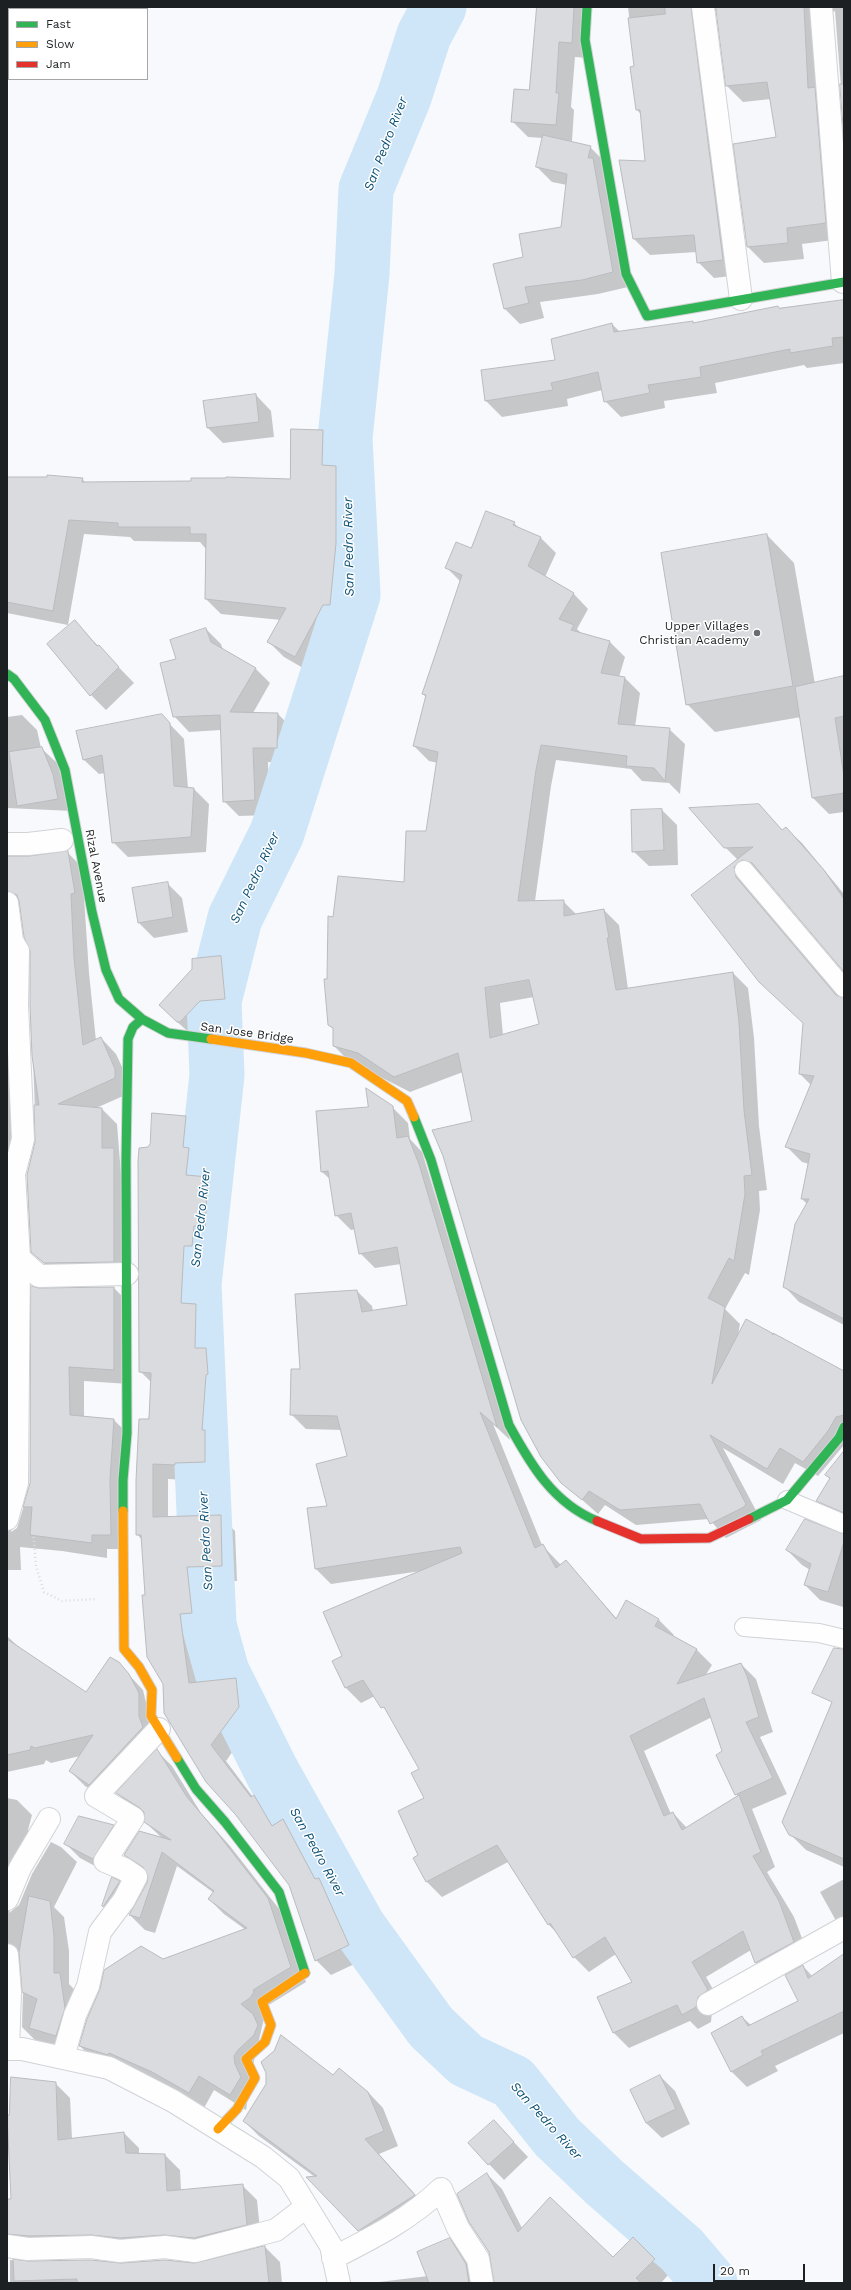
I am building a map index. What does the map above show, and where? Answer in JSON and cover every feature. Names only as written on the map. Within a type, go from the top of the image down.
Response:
[{"type":"street","points":[[587,7],[585,40],[626,274],[647,316],[844,282],[821,7]]},
{"type":"street","points":[[703,7],[742,299]]},
{"type":"street","name":"Rizal Avenue","points":[[7,674],[14,679],[45,720],[65,770],[92,912],[106,970],[119,999],[142,1019],[168,1033],[185,1036]]},
{"type":"street","points":[[7,844],[28,844],[62,840]]},
{"type":"street","points":[[7,903],[12,941],[17,1005],[23,1139],[14,1174],[13,1262],[17,1523]]},
{"type":"street","points":[[142,1019],[133,1027],[128,1039],[126,1161],[127,1433],[123,1480],[124,1649],[139,1667],[152,1690],[151,1716],[196,1789],[225,1822],[279,1892],[306,1972],[262,2002],[271,2025],[265,2042],[246,2059],[255,2078],[237,2109],[218,2130]]},
{"type":"street","name":"San Jose Bridge","points":[[185,1036],[306,1053],[351,1063],[407,1101],[431,1160],[509,1425],[531,1464],[552,1492],[582,1515],[641,1539],[709,1538],[786,1500]]},
{"type":"street","points":[[13,1262],[39,1276],[127,1274]]},
{"type":"street","points":[[786,1500],[839,1438],[844,1427]]},
{"type":"street","points":[[63,2058],[75,2015],[88,1986],[100,1932],[124,1900],[136,1877],[124,1869],[105,1861],[133,1818],[96,1796],[159,1729]]},
{"type":"street","points":[[7,1899],[20,1868],[49,1819]]},
{"type":"street","points":[[708,2004],[844,1928]]},
{"type":"street","points":[[7,1955],[10,1992],[8,2049],[22,2049],[109,2068],[173,2101],[263,2157],[289,2178],[331,2246],[339,2283]]},
{"type":"street","points":[[333,2258],[388,2231],[422,2208],[441,2189],[458,2228],[478,2259],[482,2283]]},
{"type":"street","points":[[7,2246],[28,2249],[91,2247],[120,2251],[165,2247],[195,2251],[276,2230],[306,2207]]},
{"type":"lane","points":[[744,870],[844,988]]},
{"type":"lane","points":[[786,1500],[844,1524]]},
{"type":"lane","points":[[744,1627],[819,1633],[844,1639]]},
{"type":"path","points":[[17,1523],[33,1527],[36,1566],[44,1592],[62,1601],[123,1597]]},
{"type":"building","points":[[537,7],[574,7],[572,43],[559,42],[556,93],[559,93],[556,125],[511,122],[514,89],[529,90]]},
{"type":"building","points":[[665,7],[691,7],[723,260],[697,263],[694,235],[633,239],[619,160],[645,161],[640,110],[636,110],[630,67],[634,66],[628,18],[665,14]]},
{"type":"building","points":[[716,7],[804,7],[808,88],[815,87],[826,223],[787,228],[788,243],[747,247],[733,144],[776,137],[767,82],[726,86]]},
{"type":"building","points":[[840,84],[844,84],[844,138]]},
{"type":"building","points":[[543,135],[591,146],[588,158],[593,158],[613,272],[582,280],[525,287],[529,303],[504,309],[493,264],[523,257],[519,234],[561,227],[567,174],[536,167]]},
{"type":"building","points":[[844,300],[844,337],[832,338],[833,346],[790,353],[790,349],[700,367],[701,377],[648,385],[650,393],[604,402],[598,372],[551,383],[553,390],[485,401],[481,370],[555,360],[551,339],[612,323],[614,332],[693,321],[693,323],[778,306],[779,308]]},
{"type":"building","points":[[256,394],[259,422],[207,428],[203,401]]},
{"type":"building","points":[[291,429],[323,430],[322,465],[336,466],[336,543],[330,605],[323,605],[295,657],[267,642],[286,608],[205,599],[206,534],[190,534],[190,527],[118,527],[118,523],[69,520],[53,611],[7,602],[7,477],[47,477],[47,475],[83,478],[82,482],[191,481],[191,478],[226,477],[290,479]]},
{"type":"building","points":[[486,511],[515,522],[513,525],[541,537],[528,566],[574,593],[559,619],[574,625],[571,630],[610,641],[601,673],[625,677],[618,724],[670,728],[665,781],[654,768],[626,766],[627,756],[541,745],[536,770],[518,901],[564,900],[564,916],[604,909],[609,938],[607,938],[616,990],[733,972],[739,1022],[744,1110],[752,1175],[744,1176],[745,1194],[734,1261],[729,1258],[708,1298],[725,1307],[712,1384],[746,1319],[772,1333],[773,1335],[773,1333],[844,1371],[844,1415],[836,1417],[828,1431],[803,1462],[780,1448],[767,1469],[710,1435],[746,1504],[744,1507],[710,1524],[700,1504],[620,1510],[589,1491],[582,1500],[561,1483],[541,1457],[521,1420],[443,1156],[432,1130],[472,1121],[458,1053],[394,1077],[358,1053],[333,1046],[333,1028],[328,1025],[324,979],[327,979],[328,916],[333,917],[338,876],[404,882],[406,831],[426,831],[438,752],[413,746],[426,695],[422,694],[462,575],[445,568],[456,542],[471,548]],"holes":[[[529,980],[539,1024],[490,1038],[485,988]]]},
{"type":"building","points":[[767,534],[793,686],[686,705],[661,553]]},
{"type":"building","points":[[75,620],[97,646],[99,645],[119,667],[90,696],[47,644]]},
{"type":"building","points":[[206,628],[211,642],[256,668],[230,712],[278,713],[277,748],[253,748],[255,800],[223,802],[220,715],[173,717],[160,663],[176,659],[170,640]]},
{"type":"building","points":[[844,676],[844,716],[835,718],[844,776],[844,793],[812,798],[795,687]]},
{"type":"building","points":[[162,714],[170,723],[174,786],[194,788],[191,837],[112,843],[102,755],[83,760],[76,731]]},
{"type":"building","points":[[42,747],[53,774],[58,799],[17,806],[9,752]]},
{"type":"building","points":[[759,804],[782,830],[786,827],[824,870],[844,899],[844,972],[752,863],[742,860],[734,867],[736,877],[836,995],[844,998],[844,1319],[783,1287],[795,1224],[809,1199],[801,1199],[810,1154],[785,1147],[814,1076],[799,1074],[803,1023],[759,982],[691,895],[753,847],[724,848],[689,808]]},
{"type":"building","points":[[662,809],[664,850],[632,852],[631,810]]},
{"type":"building","points":[[68,851],[75,893],[71,894],[74,958],[83,1045],[101,1037],[115,1069],[115,1078],[58,1104],[102,1108],[102,1148],[114,1148],[114,1262],[44,1263],[31,1252],[27,1175],[35,1142],[34,1105],[39,1105],[32,1056],[30,951],[24,937],[17,895],[7,891],[7,856],[29,856]]},
{"type":"building","points":[[168,882],[173,917],[138,923],[132,888]]},
{"type":"building","points":[[221,956],[225,999],[200,1001],[180,1022],[177,1022],[159,1005],[192,969],[192,959]]},
{"type":"building","points":[[366,1088],[393,1106],[397,1138],[408,1136],[419,1164],[497,1427],[480,1412],[535,1548],[543,1544],[556,1568],[566,1560],[616,1619],[626,1600],[659,1619],[655,1626],[697,1649],[677,1684],[741,1663],[747,1676],[759,1717],[746,1722],[773,1778],[735,1795],[716,1755],[722,1751],[704,1698],[630,1736],[664,1816],[673,1812],[682,1830],[739,1795],[761,1852],[753,1856],[779,1901],[794,1942],[755,1963],[743,1931],[692,1962],[708,1990],[698,1997],[696,2007],[682,2015],[677,2005],[613,2033],[597,1997],[632,1982],[605,1937],[573,1958],[550,1923],[548,1925],[497,1845],[426,1882],[413,1858],[418,1855],[398,1811],[424,1798],[411,1773],[419,1769],[384,1707],[381,1708],[363,1680],[345,1688],[332,1661],[342,1656],[323,1612],[462,1553],[460,1547],[315,1569],[307,1508],[327,1506],[316,1464],[347,1456],[337,1416],[290,1415],[291,1369],[300,1369],[295,1294],[357,1290],[362,1312],[407,1305],[397,1247],[359,1254],[351,1213],[335,1216],[328,1171],[321,1172],[316,1111],[368,1107]]},
{"type":"building","points":[[152,1113],[186,1116],[183,1147],[189,1148],[186,1175],[208,1177],[205,1227],[194,1226],[192,1246],[184,1246],[181,1303],[196,1304],[195,1348],[206,1348],[208,1374],[206,1375],[202,1430],[205,1430],[205,1462],[175,1463],[175,1465],[153,1464],[153,1517],[221,1515],[222,1566],[187,1567],[192,1613],[180,1614],[189,1683],[236,1678],[239,1707],[211,1745],[251,1797],[254,1795],[272,1826],[283,1819],[315,1879],[319,1878],[349,1945],[315,1961],[289,1885],[235,1814],[206,1782],[164,1713],[163,1684],[147,1657],[142,1595],[145,1595],[141,1535],[136,1535],[136,1480],[139,1419],[149,1419],[151,1373],[139,1372],[138,1161],[139,1148],[148,1147],[150,1144]]},
{"type":"building","points":[[31,1286],[39,1288],[114,1287],[114,1370],[69,1367],[70,1415],[114,1419],[110,1480],[111,1535],[92,1535],[92,1543],[30,1535],[32,1507],[23,1507],[30,1483]]},
{"type":"building","points":[[844,1451],[844,1513],[816,1501],[830,1478],[825,1475]]},
{"type":"building","points":[[805,1519],[844,1534],[844,1542],[828,1592],[804,1585],[811,1564],[786,1550]]},
{"type":"building","points":[[7,1639],[86,1692],[110,1657],[119,1662],[129,1674],[139,1693],[139,1716],[143,1727],[89,1785],[69,1771],[93,1735],[35,1748],[31,1746],[30,1750],[7,1755]]},
{"type":"building","points":[[834,1648],[844,1649],[844,1859],[789,1835],[782,1822],[832,1702],[812,1693]]},
{"type":"building","points":[[157,1749],[187,1797],[268,1898],[291,1967],[253,1990],[254,1992],[250,1998],[241,2004],[253,2014],[258,2025],[254,2035],[238,2050],[234,2056],[235,2064],[241,2077],[230,2095],[199,2076],[189,2093],[152,2072],[109,2053],[108,2055],[79,2046],[87,2019],[100,1989],[104,1970],[141,1946],[163,1959],[247,1928],[208,1899],[214,1891],[162,1852],[140,1918],[129,1915],[147,1883],[148,1877],[143,1867],[124,1855],[139,1831],[171,1840],[144,1822],[144,1812],[140,1808],[116,1793]]},
{"type":"building","points":[[79,1816],[114,1825],[93,1859],[64,1844]]},
{"type":"building","points":[[112,1877],[120,1881],[103,1907],[102,1906]]},
{"type":"building","points":[[29,1896],[50,1901],[54,1936],[54,1973],[60,1973],[65,2008],[56,2036],[29,2028],[37,1999],[22,1992],[19,1953]]},
{"type":"building","points":[[844,1954],[844,2011],[761,2051],[763,2055],[731,2072],[711,2033],[742,2016],[748,2026],[798,2001],[785,1975],[803,1965],[808,1978]]},
{"type":"building","points":[[281,2035],[333,2075],[339,2068],[368,2092],[384,2131],[365,2139],[415,2195],[358,2231],[306,2177],[317,2176],[243,2121],[266,2084],[266,2073],[261,2062],[274,2051]]},
{"type":"building","points":[[660,2075],[676,2109],[646,2123],[630,2090]]},
{"type":"building","points":[[11,2077],[56,2082],[58,2140],[124,2132],[126,2153],[165,2154],[167,2191],[243,2184],[247,2225],[194,2238],[164,2235],[120,2238],[91,2235],[29,2236],[7,2234],[7,2199],[11,2199],[7,2115],[9,2115]]},
{"type":"building","points":[[494,2120],[514,2142],[488,2165],[468,2143]]},
{"type":"building","points":[[487,2173],[518,2232],[550,2197],[613,2257],[633,2237],[655,2259],[636,2278],[641,2283],[494,2283],[489,2252],[469,2222],[457,2194]]},
{"type":"building","points":[[450,2238],[466,2264],[469,2283],[429,2283],[417,2252]]},
{"type":"building","points":[[265,2246],[269,2283],[77,2283],[77,2279],[14,2281],[13,2259],[28,2261],[90,2260],[121,2263],[165,2260],[194,2263]]},
{"type":"waterway","name":"San Pedro River","points":[[439,7],[424,35],[404,97],[366,189],[362,274],[345,438],[353,595],[277,833],[235,918],[214,1001],[217,1075],[194,1284],[209,1625],[222,1672],[272,1772],[358,1926],[431,2027],[466,2060],[513,2082],[557,2137],[604,2182],[682,2250],[710,2283]]},
{"type":"traffic: fast","points":[[587,7],[585,40],[626,274],[647,316],[844,282]]},
{"type":"traffic: fast","points":[[7,674],[14,679],[45,720],[65,770],[92,912],[106,970],[119,999],[142,1019],[168,1033],[211,1039]]},
{"type":"traffic: fast","points":[[123,1511],[123,1480],[127,1433],[126,1161],[128,1039],[133,1027],[142,1019]]},
{"type":"traffic: fast","points":[[414,1117],[431,1160],[509,1425],[526,1454],[545,1481],[568,1504],[597,1521]]},
{"type":"traffic: fast","points":[[749,1519],[787,1500],[839,1438],[844,1427]]},
{"type":"traffic: fast","points":[[177,1758],[196,1789],[225,1822],[279,1892],[305,1973]]},
{"type":"traffic: slow","points":[[211,1039],[306,1053],[351,1063],[407,1101],[414,1117]]},
{"type":"traffic: slow","points":[[123,1511],[124,1649],[139,1667],[152,1690],[151,1716],[177,1758]]},
{"type":"traffic: slow","points":[[218,2129],[237,2109],[255,2078],[246,2059],[265,2042],[271,2025],[262,2002],[305,1973]]},
{"type":"traffic: jam","points":[[597,1521],[641,1539],[709,1538],[749,1519]]},
{"type":"place","name":"Upper Villages Christian Academy","points":[[757,633]]}]
